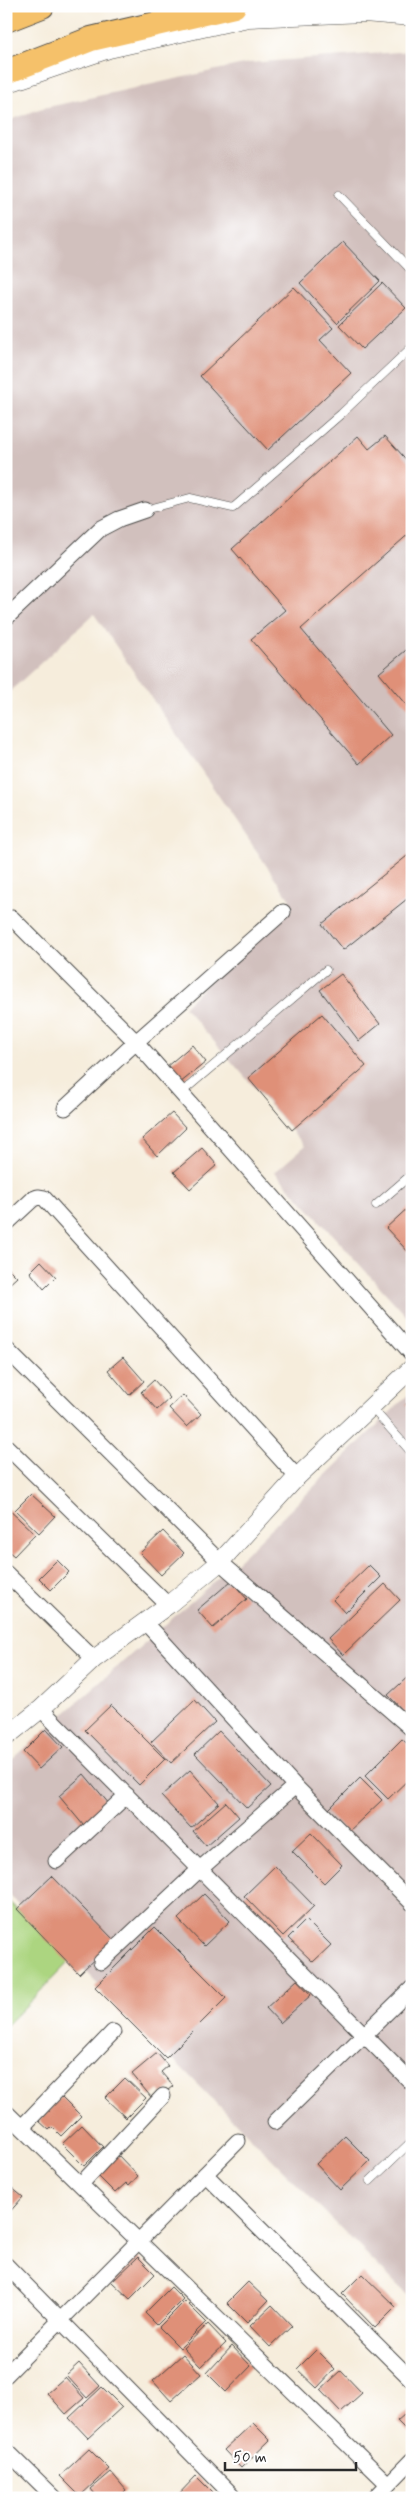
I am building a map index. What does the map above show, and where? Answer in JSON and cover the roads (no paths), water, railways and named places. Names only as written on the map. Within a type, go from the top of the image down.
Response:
[{"type":"highway","points":[[6,20],[42,6]]},
{"type":"highway","points":[[6,72],[91,39],[234,6]]},
{"type":"street","points":[[6,84],[108,49],[248,18],[364,13],[412,17]]},
{"type":"street","points":[[6,618],[100,529],[119,519],[145,510]]},
{"type":"street","points":[[65,1108],[136,1042],[283,912]]},
{"type":"street","points":[[12,918],[136,1042],[412,1354]]},
{"type":"street","points":[[6,1224],[33,1199],[44,1198],[297,1477]]},
{"type":"street","points":[[6,1349],[220,1562],[412,1729]]},
{"type":"street","points":[[6,1737],[41,1709],[94,1659],[168,1605],[220,1562],[297,1477],[412,1368]]},
{"type":"street","points":[[6,1446],[168,1605]]},
{"type":"street","points":[[6,1573],[94,1659]]},
{"type":"street","points":[[145,1622],[295,1786],[412,1903]]},
{"type":"street","points":[[41,1709],[412,2083]]},
{"type":"street","points":[[100,1962],[200,1869],[295,1786]]},
{"type":"street","points":[[56,1862],[128,1795]]},
{"type":"street","points":[[275,2122],[412,1988]]},
{"type":"street","points":[[22,2128],[114,2032]]},
{"type":"street","points":[[81,2184],[163,2096]]},
{"type":"street","points":[[6,2112],[388,2484]]},
{"type":"street","points":[[6,2375],[238,2141]]},
{"type":"street","points":[[205,2174],[412,2380]]},
{"type":"street","points":[[6,2265],[62,2319],[235,2498]]},
{"type":"street","points":[[6,2450],[55,2498]]},
{"type":"street","points":[[375,2498],[412,2460]]},
{"type":"lane","points":[[339,195],[412,271]]},
{"type":"lane","points":[[145,510],[190,498],[233,508],[341,414],[412,347]]},
{"type":"lane","points":[[181,1093],[326,970]]},
{"type":"lane","points":[[376,1205],[412,1174]]},
{"type":"lane","points":[[371,1407],[412,1453]]},
{"type":"lane","points":[[370,2181],[412,2141]]}]
